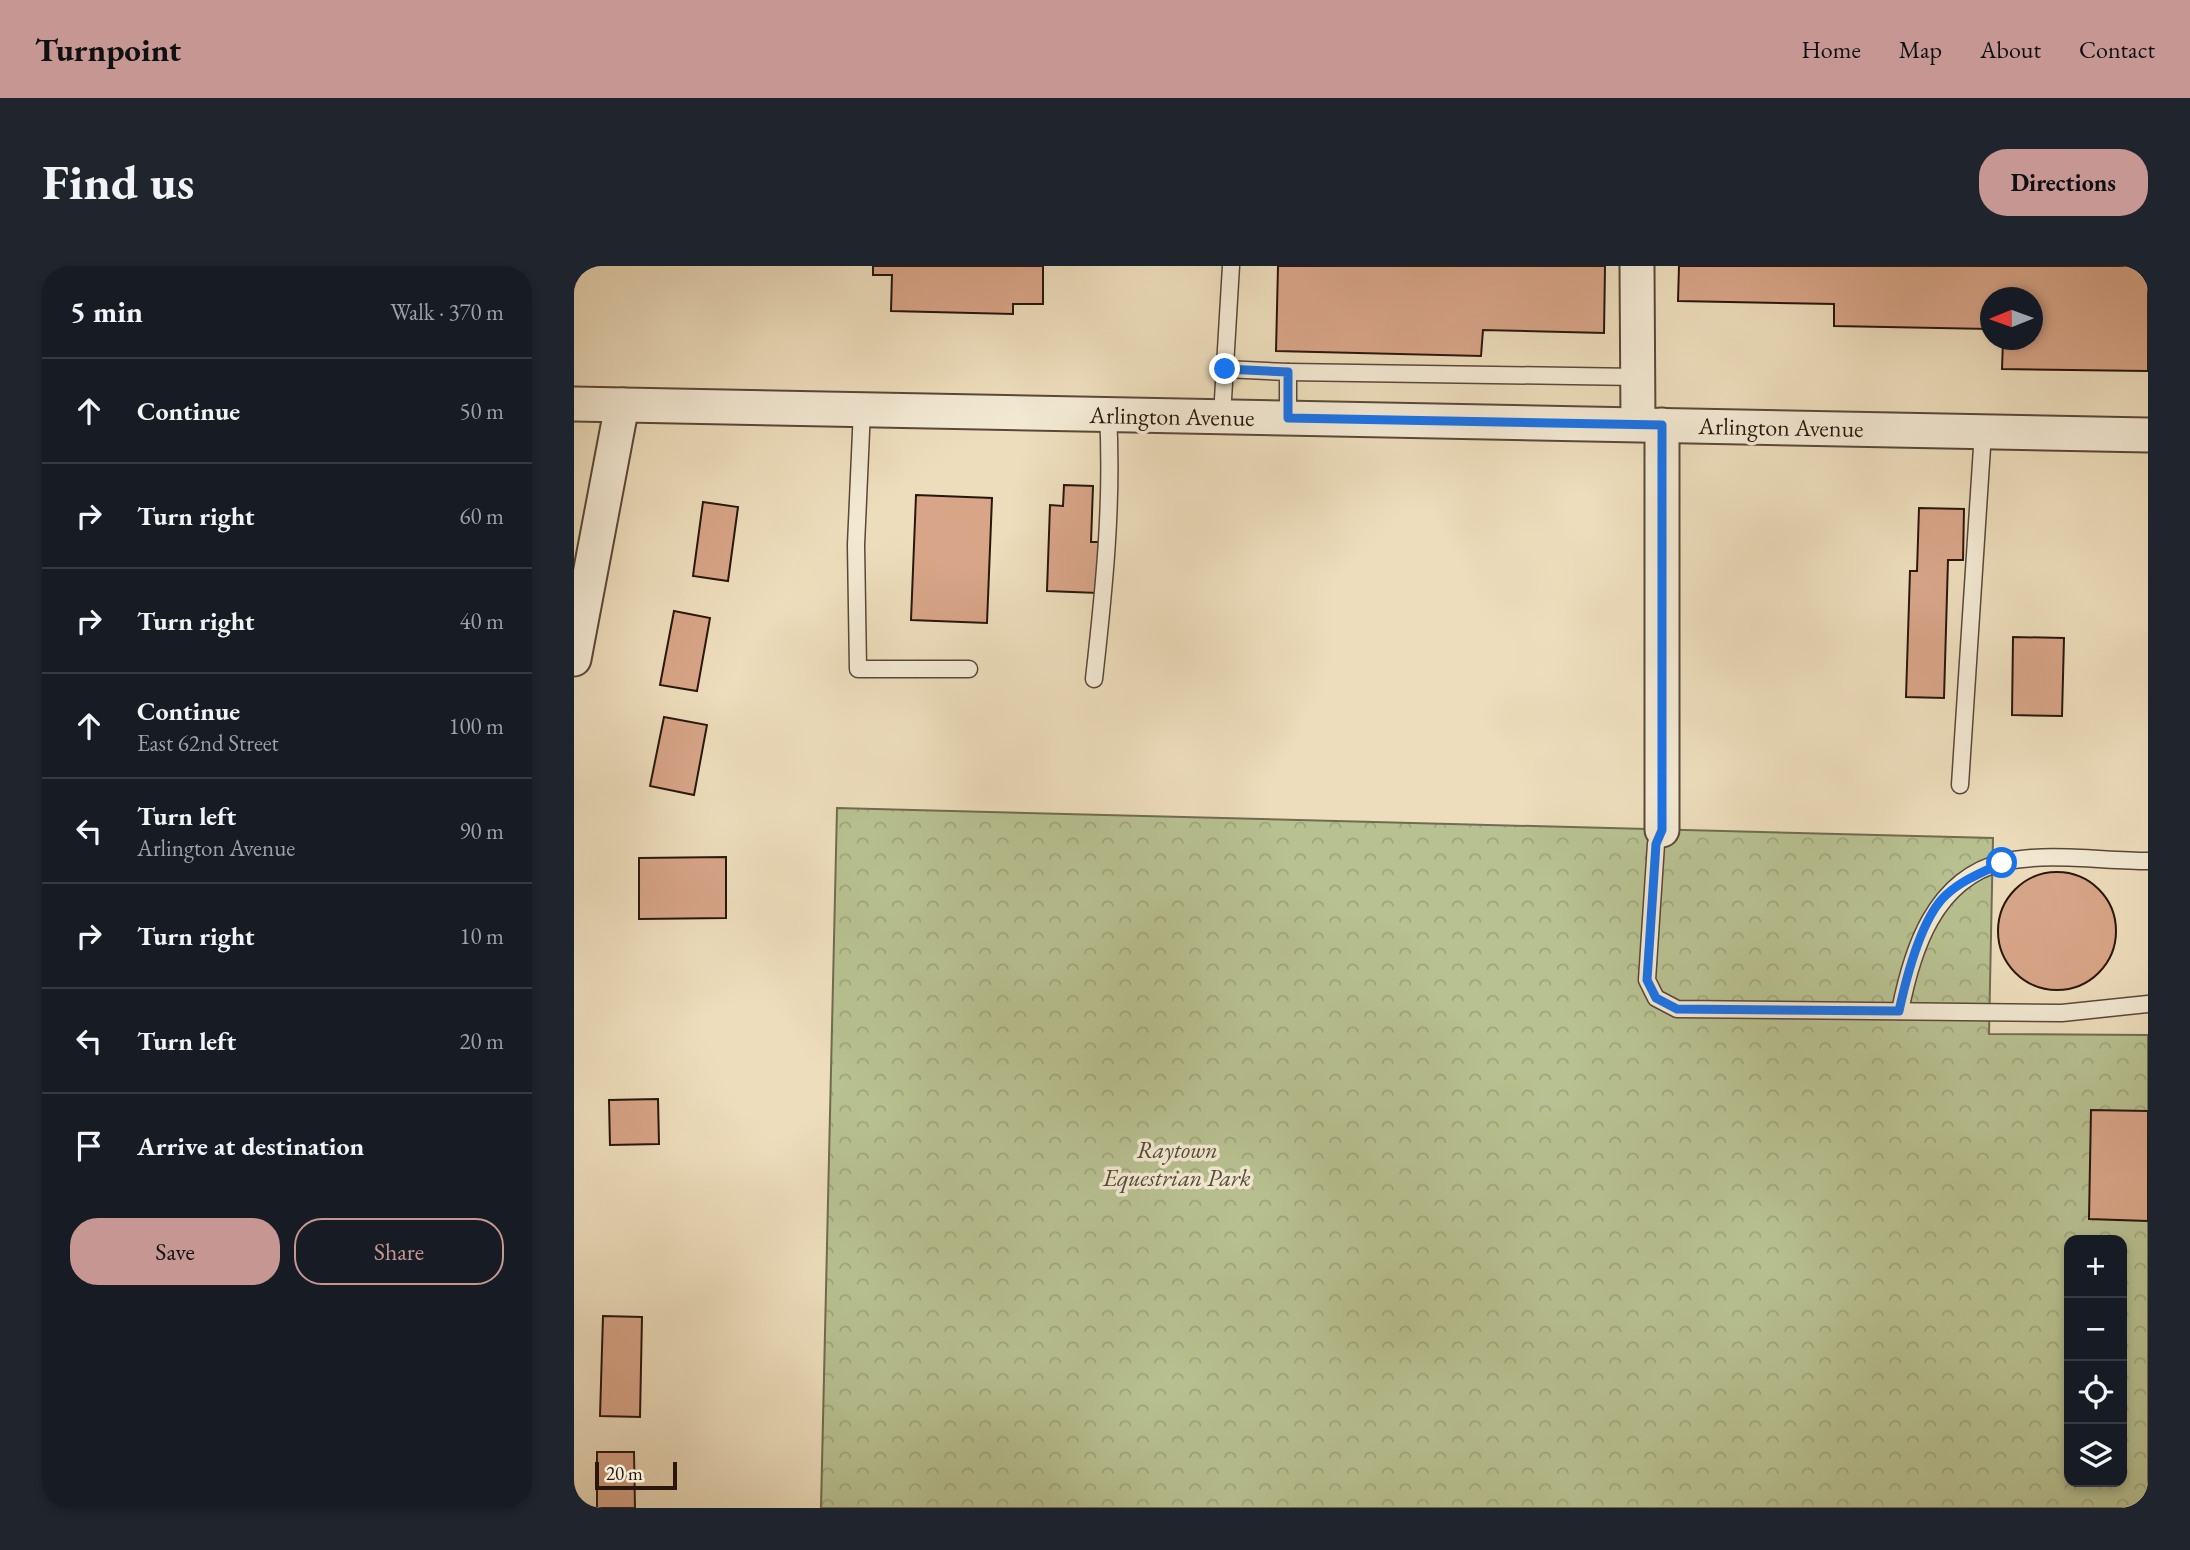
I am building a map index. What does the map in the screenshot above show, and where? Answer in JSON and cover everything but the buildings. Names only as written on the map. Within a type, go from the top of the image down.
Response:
[{"type":"street","points":[[1637,266],[1638,377],[1650,425],[1662,830]]},
{"type":"street","name":"Arlington Avenue","points":[[574,404],[2148,435]]},
{"type":"street","points":[[574,659],[622,405]]},
{"type":"lane","points":[[1222,416],[1231,266]]},
{"type":"lane","points":[[1225,369],[1638,377]]},
{"type":"lane","points":[[1288,372],[1288,418]]},
{"type":"lane","points":[[862,409],[856,545],[858,669],[969,669]]},
{"type":"lane","points":[[1094,679],[1109,529],[1111,474],[1108,414]]},
{"type":"lane","points":[[1960,785],[1983,432]]},
{"type":"lane","points":[[1662,830],[1656,844],[1647,980],[1656,998],[1677,1009],[2062,1013],[2148,1004]]},
{"type":"lane","points":[[1899,1011],[1917,944],[1943,897],[1966,880],[2002,863],[2046,859],[2148,861]]},
{"type":"green space","name":"Raytown Equestrian Park","points":[[837,808],[1993,838],[1989,1034],[2148,1035],[2148,1508],[821,1508]]},
{"type":"route","points":[[1225,369],[1288,372],[1288,418],[1662,425],[1662,830],[1656,844],[1647,980],[1656,998],[1677,1009],[1899,1011],[1917,944],[1943,897],[1966,880],[2002,863]]}]
